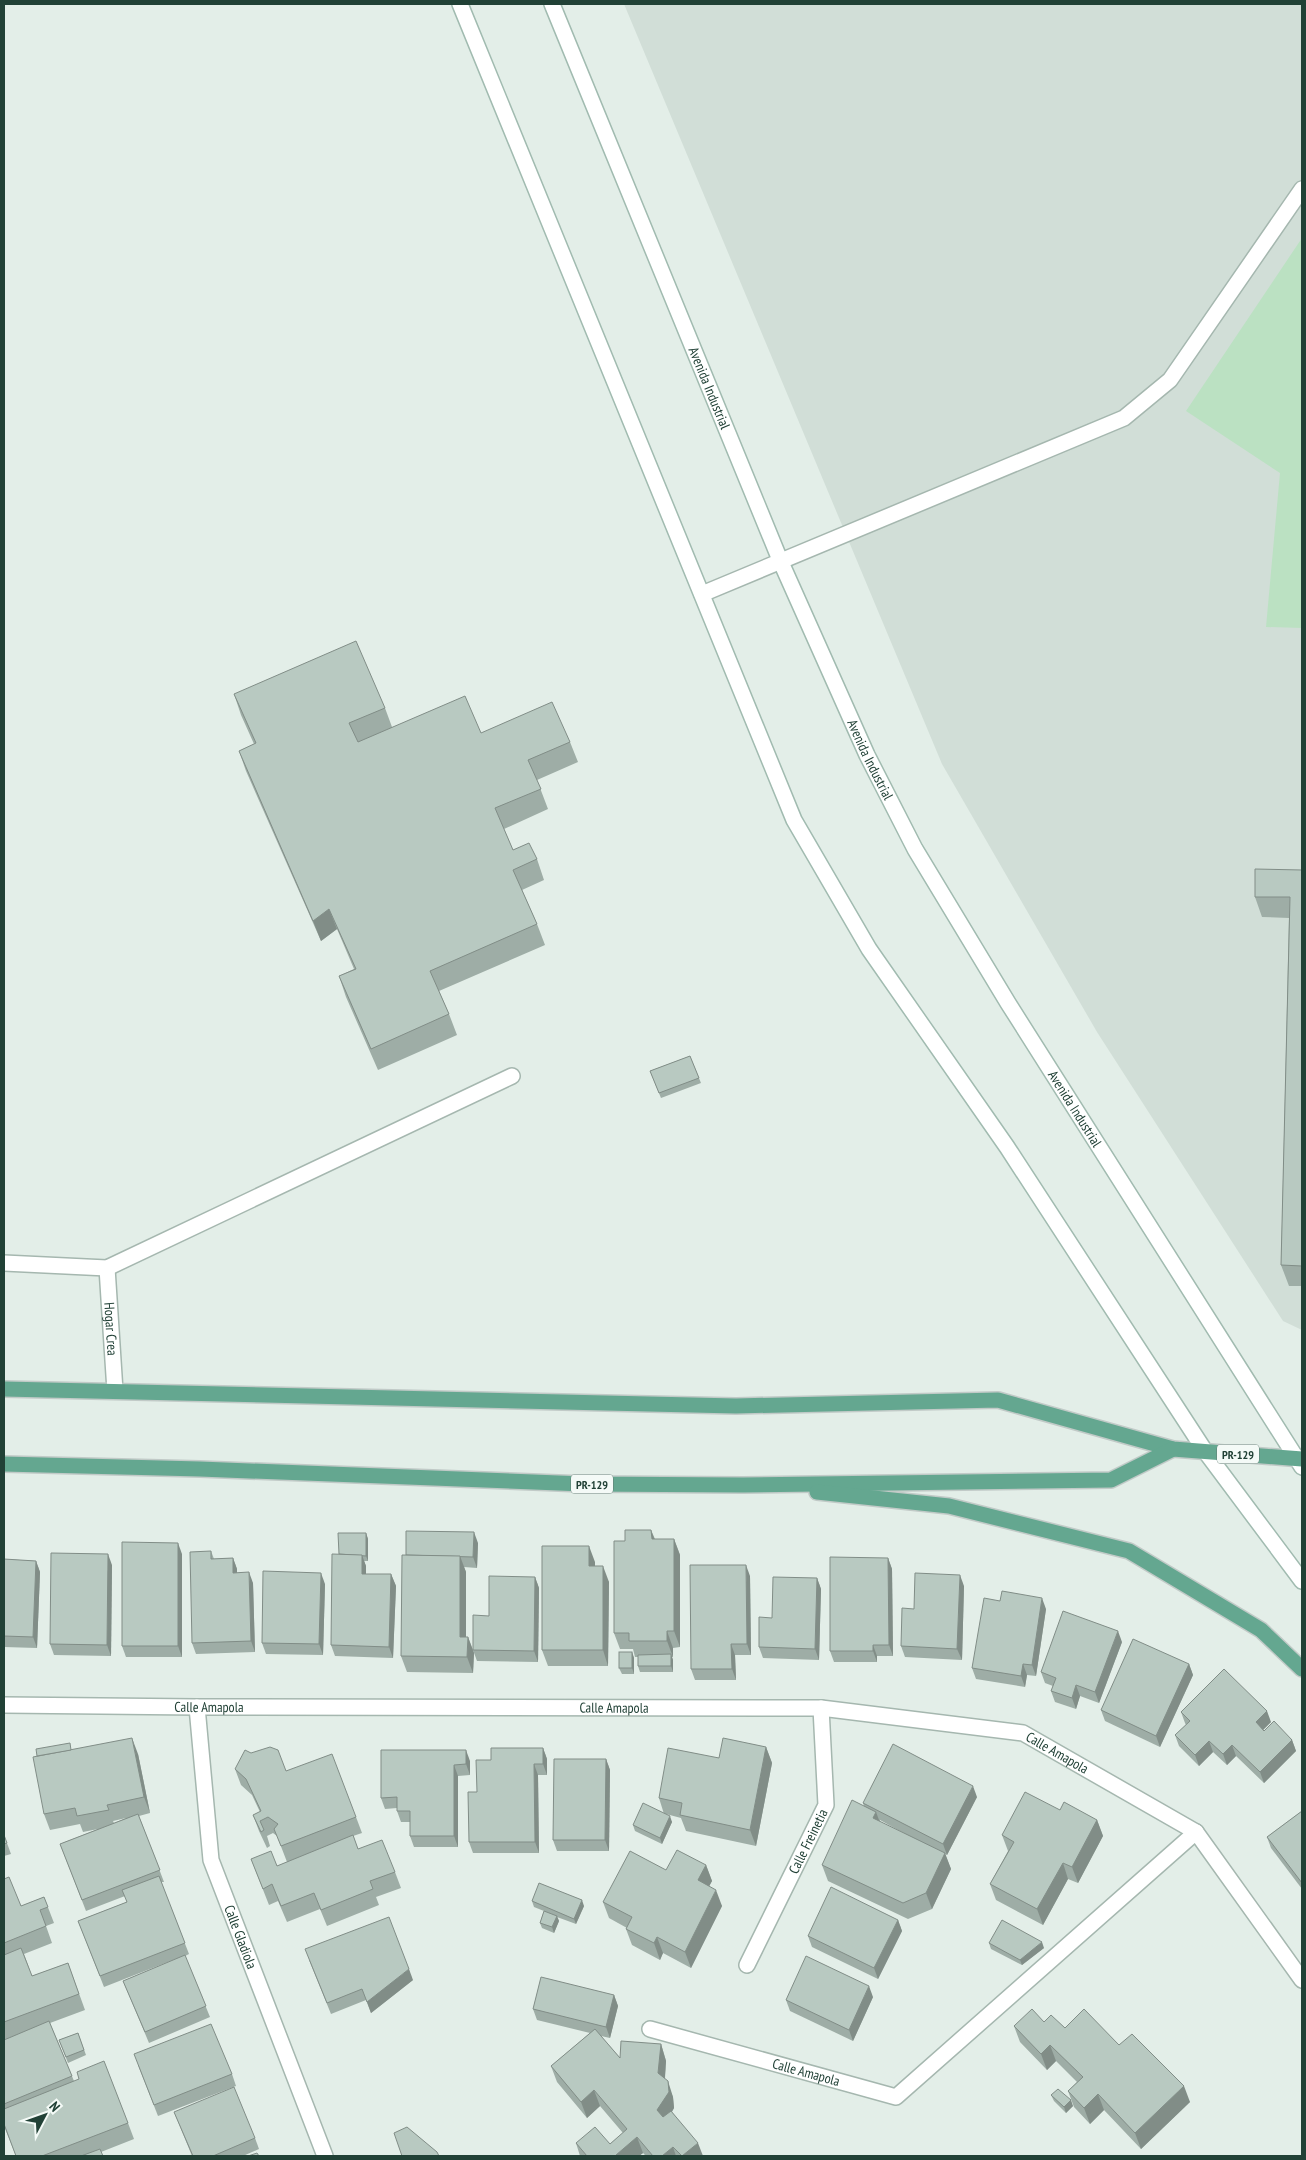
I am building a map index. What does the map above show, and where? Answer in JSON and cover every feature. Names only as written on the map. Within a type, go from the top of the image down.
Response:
[{"type":"main road","name":"PR-129","points":[[4,1389],[736,1406],[998,1400],[1173,1449],[1300,1462]]},
{"type":"main road","name":"PR-129","points":[[4,1464],[200,1469],[584,1484],[743,1485],[1111,1480],[1173,1449]]},
{"type":"main road","points":[[743,1485],[949,1506],[1129,1551],[1261,1630],[1302,1669]]},
{"type":"street","points":[[460,4],[794,820],[869,949],[1007,1146],[1205,1451],[1302,1580]]},
{"type":"street","name":"Avenida Industrial","points":[[552,4],[780,560],[867,755],[915,849],[1008,1003],[1300,1462]]},
{"type":"street","points":[[702,594],[1124,418],[1170,380],[1302,189]]},
{"type":"street","points":[[4,1263],[106,1268],[512,1076]]},
{"type":"street","name":"Hogar Crea","points":[[106,1268],[115,1391]]},
{"type":"street","name":"Calle Amapola","points":[[4,1705],[821,1708],[1023,1733],[1196,1832],[1302,1980]]},
{"type":"street","name":"Calle Gladiola","points":[[197,1707],[211,1860],[325,2156]]},
{"type":"street","name":"Calle Freinetia","points":[[747,1965],[826,1804],[821,1708]]},
{"type":"street","name":"Calle Amapola","points":[[650,2029],[896,2097],[1196,1832]]},
{"type":"shaded area","points":[[624,4],[1302,4],[1302,1330],[1283,1321],[1097,1032],[942,764]]},
{"type":"green space","points":[[1302,238],[1302,628],[1266,627],[1280,473],[1186,411]]},
{"type":"building","points":[[356,641],[385,708],[349,723],[358,742],[465,696],[481,733],[552,702],[570,742],[528,760],[541,789],[495,808],[513,850],[529,843],[537,859],[513,870],[537,924],[430,971],[449,1014],[371,1049],[339,976],[356,969],[329,909],[313,921],[239,751],[256,743],[234,694]]},
{"type":"building","points":[[1255,869],[1302,870],[1302,1266],[1281,1265],[1290,897],[1255,897]]},
{"type":"building","points":[[690,1056],[699,1078],[659,1093],[650,1071]]},
{"type":"building","points":[[625,1530],[651,1530],[652,1539],[674,1539],[674,1631],[667,1631],[667,1641],[629,1641],[629,1633],[614,1633],[614,1541],[625,1541]]},
{"type":"building","points":[[406,1531],[474,1532],[473,1557],[406,1555]]},
{"type":"building","points":[[338,1533],[366,1533],[366,1556],[339,1554]]},
{"type":"building","points":[[122,1542],[178,1543],[178,1646],[122,1646]]},
{"type":"building","points":[[542,1546],[589,1546],[589,1566],[603,1566],[603,1650],[542,1650]]},
{"type":"building","points":[[211,1551],[211,1559],[233,1558],[233,1573],[249,1572],[251,1641],[192,1643],[190,1552]]},
{"type":"building","points":[[51,1553],[108,1554],[107,1645],[50,1644]]},
{"type":"building","points":[[332,1554],[362,1555],[362,1574],[391,1574],[389,1647],[331,1645]]},
{"type":"building","points":[[402,1555],[460,1556],[460,1637],[468,1637],[467,1657],[401,1656]]},
{"type":"building","points":[[830,1557],[888,1558],[889,1645],[873,1645],[873,1651],[830,1651]]},
{"type":"building","points":[[4,1559],[36,1561],[33,1637],[4,1636]]},
{"type":"building","points":[[690,1565],[746,1565],[747,1644],[731,1644],[732,1669],[691,1669]]},
{"type":"building","points":[[263,1571],[321,1573],[319,1644],[262,1643]]},
{"type":"building","points":[[915,1573],[960,1575],[957,1649],[901,1646],[902,1608],[914,1609]]},
{"type":"building","points":[[489,1576],[535,1577],[534,1651],[473,1650],[473,1615],[489,1616]]},
{"type":"building","points":[[773,1577],[817,1578],[815,1649],[759,1647],[759,1617],[772,1618]]},
{"type":"building","points":[[1002,1591],[1042,1598],[1032,1665],[1023,1664],[1021,1676],[972,1668],[984,1598],[1000,1601]]},
{"type":"building","points":[[1063,1611],[1118,1631],[1095,1692],[1076,1685],[1072,1698],[1051,1691],[1056,1678],[1041,1672]]},
{"type":"building","points":[[1133,1639],[1189,1664],[1156,1736],[1101,1710]]},
{"type":"building","points":[[619,1652],[632,1652],[632,1668],[619,1668]]},
{"type":"building","points":[[671,1654],[671,1666],[638,1666],[638,1655]]},
{"type":"building","points":[[1224,1669],[1267,1711],[1256,1722],[1264,1731],[1274,1721],[1292,1740],[1260,1772],[1232,1745],[1223,1754],[1209,1741],[1195,1755],[1175,1735],[1190,1721],[1181,1712]]},
{"type":"building","points":[[132,1738],[144,1797],[107,1805],[109,1810],[77,1816],[75,1808],[44,1814],[33,1757]]},
{"type":"building","points":[[723,1738],[766,1747],[750,1830],[680,1815],[682,1803],[659,1798],[668,1748],[719,1758]]},
{"type":"building","points":[[70,1743],[71,1750],[37,1756],[36,1749]]},
{"type":"building","points":[[893,1744],[973,1786],[943,1844],[863,1803]]},
{"type":"building","points":[[270,1747],[278,1750],[286,1771],[332,1754],[356,1817],[281,1846],[274,1829],[278,1824],[268,1817],[260,1821],[264,1830],[261,1832],[253,1815],[261,1811],[246,1779],[235,1769],[245,1750],[251,1753]]},
{"type":"building","points":[[491,1748],[543,1748],[543,1764],[534,1764],[535,1842],[469,1842],[468,1792],[477,1792],[476,1760],[491,1760]]},
{"type":"building","points":[[381,1750],[466,1750],[466,1764],[454,1765],[454,1836],[410,1836],[410,1811],[397,1811],[397,1797],[381,1798]]},
{"type":"building","points":[[554,1759],[606,1759],[605,1840],[553,1840]]},
{"type":"building","points":[[1025,1792],[1060,1810],[1064,1802],[1097,1820],[1072,1867],[1063,1863],[1037,1909],[990,1884],[1014,1842],[1002,1835]]},
{"type":"building","points":[[852,1800],[876,1812],[873,1818],[945,1853],[926,1893],[903,1903],[822,1865]]},
{"type":"building","points":[[643,1803],[670,1816],[660,1838],[633,1825]]},
{"type":"building","points":[[1302,1811],[1302,1883],[1267,1837]]},
{"type":"building","points":[[138,1814],[160,1870],[82,1900],[60,1844]]},
{"type":"building","points":[[353,1835],[358,1849],[382,1840],[395,1872],[370,1881],[373,1889],[321,1910],[314,1893],[281,1906],[272,1884],[263,1889],[251,1859],[271,1851],[277,1866]]},
{"type":"building","points":[[677,1850],[706,1865],[698,1880],[716,1890],[685,1952],[657,1937],[654,1943],[626,1929],[632,1917],[603,1902],[630,1851],[666,1870]]},
{"type":"building","points":[[159,1876],[185,1943],[100,1976],[78,1921],[127,1902],[122,1890]]},
{"type":"building","points":[[9,1877],[21,1906],[44,1897],[48,1907],[40,1910],[46,1926],[4,1943],[4,1879]]},
{"type":"building","points":[[539,1883],[582,1900],[574,1919],[532,1901]]},
{"type":"building","points":[[831,1887],[898,1920],[874,1968],[808,1936]]},
{"type":"building","points":[[544,1911],[557,1916],[552,1927],[540,1923]]},
{"type":"building","points":[[389,1917],[409,1969],[367,2002],[362,1989],[327,2003],[305,1949]]},
{"type":"building","points":[[1002,1920],[1042,1942],[1020,1960],[989,1943]]},
{"type":"building","points":[[21,1948],[32,1976],[68,1963],[79,1994],[4,2022],[4,1955]]},
{"type":"building","points":[[185,1955],[206,2006],[145,2032],[123,1981]]},
{"type":"building","points":[[806,1956],[869,1986],[849,2030],[786,2000]]},
{"type":"building","points":[[541,1977],[614,1995],[606,2027],[533,2009]]},
{"type":"building","points":[[1032,2009],[1044,2022],[1051,2015],[1065,2028],[1084,2009],[1119,2045],[1132,2034],[1184,2086],[1135,2133],[1098,2094],[1084,2108],[1068,2091],[1083,2077],[1050,2045],[1041,2054],[1014,2026]]},
{"type":"building","points":[[49,2021],[72,2076],[4,2104],[4,2040]]},
{"type":"building","points":[[211,2024],[232,2074],[154,2105],[134,2054]]},
{"type":"building","points":[[595,2029],[620,2058],[621,2041],[661,2044],[658,2073],[668,2081],[669,2092],[657,2110],[663,2117],[671,2111],[698,2143],[682,2156],[673,2147],[662,2156],[653,2156],[637,2137],[617,2156],[587,2156],[576,2143],[595,2127],[610,2144],[627,2129],[594,2090],[581,2102],[551,2066]]},
{"type":"building","points":[[78,2033],[84,2050],[66,2057],[59,2040]]},
{"type":"building","points":[[104,2061],[128,2123],[42,2156],[16,2156],[4,2124],[4,2109],[79,2079],[77,2072]]},
{"type":"building","points":[[234,2087],[255,2138],[213,2156],[193,2156],[174,2112]]},
{"type":"building","points":[[1058,2089],[1071,2100],[1064,2107],[1051,2095]]},
{"type":"building","points":[[407,2127],[437,2152],[439,2156],[402,2156],[394,2133]]},
{"type":"building","points":[[100,2149],[103,2156],[81,2156]]},
{"type":"building","points":[[257,2153],[259,2156],[248,2156]]}]
